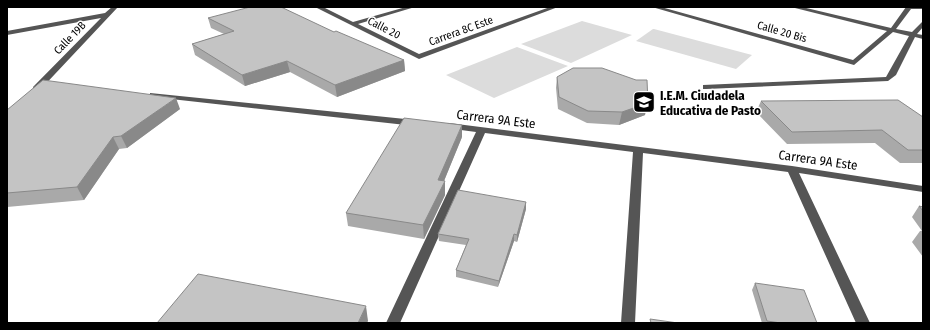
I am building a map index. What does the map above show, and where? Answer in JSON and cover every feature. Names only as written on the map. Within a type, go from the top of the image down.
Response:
[{"type":"street","name":"Calle 19B","points":[[30,95],[115,7]]},
{"type":"street","name":"Calle 20","points":[[318,7],[419,57]]},
{"type":"street","points":[[353,24],[412,7]]},
{"type":"street","name":"Carrera 8C Este","points":[[419,57],[555,7]]},
{"type":"street","name":"Calle 20 Bis","points":[[655,7],[854,63],[892,30]]},
{"type":"street","points":[[794,7],[923,37]]},
{"type":"street","points":[[892,30],[910,7],[923,8]]},
{"type":"street","points":[[7,33],[107,15]]},
{"type":"street","points":[[706,87],[888,79],[892,75],[913,35],[923,23]]},
{"type":"street","points":[[41,84],[56,86]]},
{"type":"street","points":[[142,94],[426,124]]},
{"type":"street","name":"Carrera 9A Este","points":[[442,126],[792,169],[923,189]]},
{"type":"street","points":[[392,323],[482,130]]},
{"type":"street","points":[[628,323],[638,150]]},
{"type":"street","points":[[792,169],[863,323]]},
{"type":"shaded area","points":[[582,21],[632,35],[571,63],[521,44]]},
{"type":"shaded area","points":[[653,29],[752,55],[736,69],[636,41]]},
{"type":"shaded area","points":[[517,47],[568,66],[494,98],[446,75]]},
{"type":"building","points":[[250,7],[281,7],[334,32],[336,31],[404,60],[335,85],[287,61],[242,75],[192,44],[234,31],[208,18]]},
{"type":"building","points":[[573,68],[602,68],[636,80],[647,80],[648,103],[622,112],[588,111],[559,97],[557,77]]},
{"type":"building","points":[[43,80],[176,98],[121,136],[113,137],[77,187],[7,193],[7,110]]},
{"type":"building","points":[[898,100],[923,117],[923,150],[908,150],[882,130],[792,132],[761,101]]},
{"type":"building","points":[[404,118],[462,125],[438,180],[445,181],[423,225],[346,213]]},
{"type":"building","points":[[458,190],[526,202],[517,235],[514,234],[499,281],[456,270],[469,239],[438,234]]},
{"type":"building","points":[[198,274],[366,306],[358,323],[157,323]]},
{"type":"building","points":[[755,283],[804,290],[817,323],[781,323],[767,321]]},
{"type":"building","points":[[650,319],[678,323],[651,323]]},
{"type":"place","name":"I.E.M. Ciudadela Educativa de Pasto","points":[[644,102]]}]
